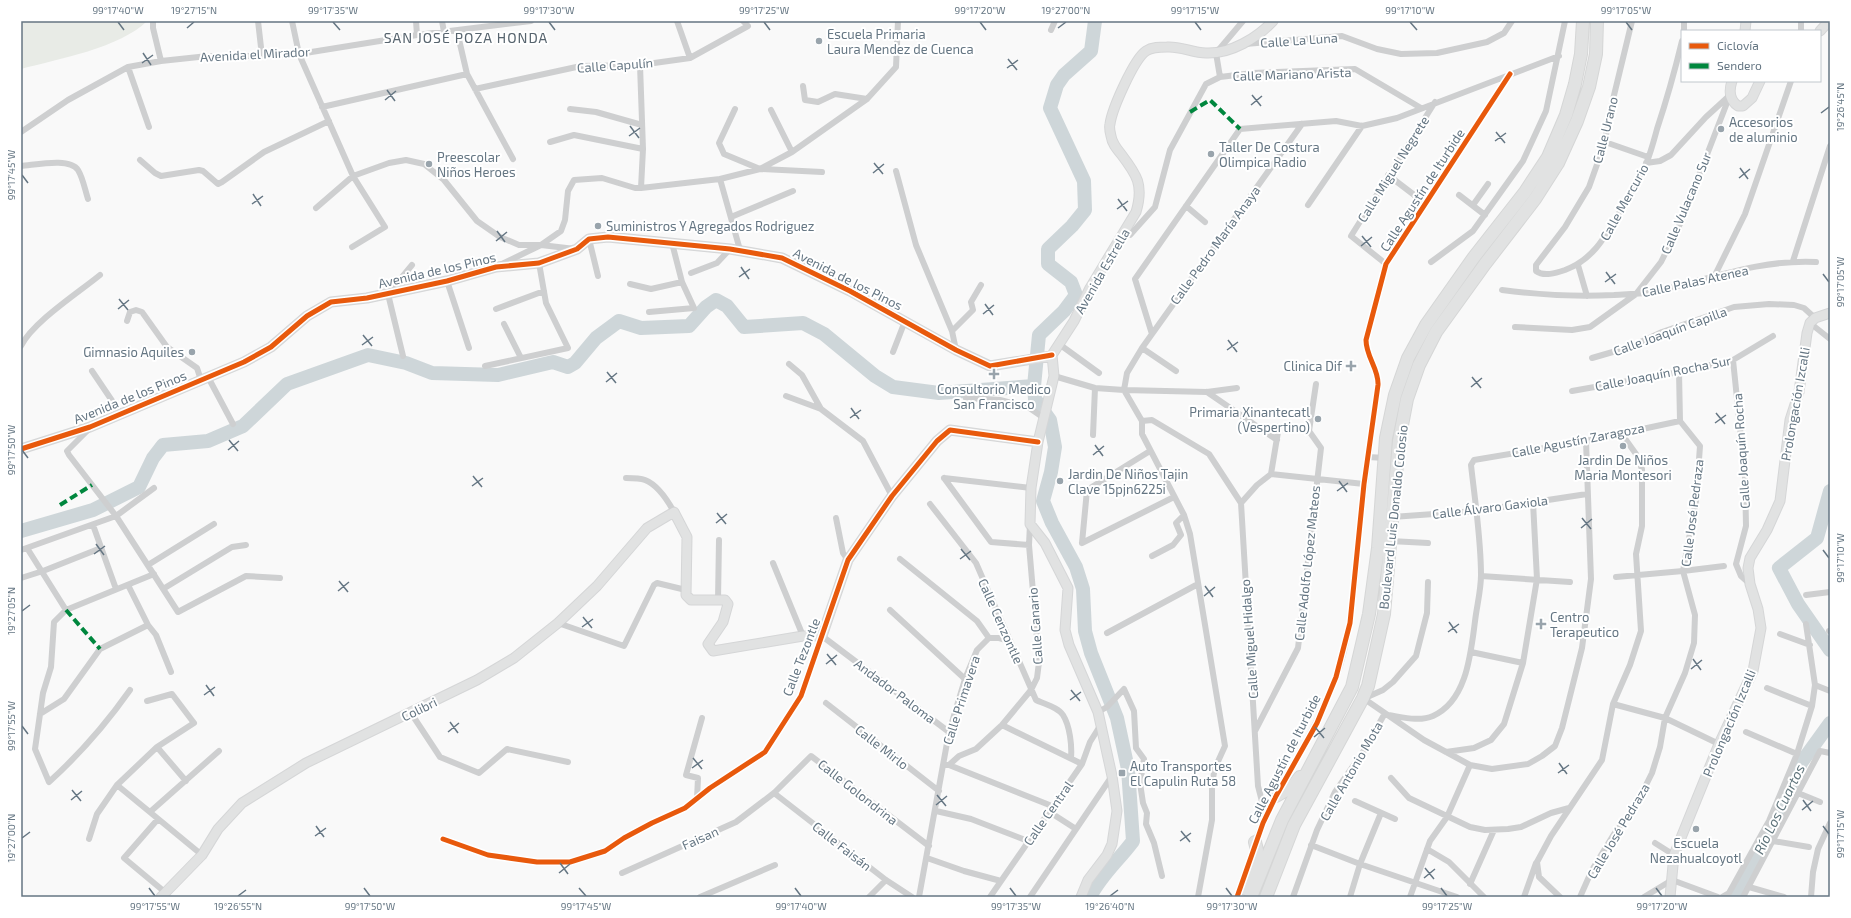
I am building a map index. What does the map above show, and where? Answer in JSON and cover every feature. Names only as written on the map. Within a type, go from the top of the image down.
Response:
[{"type":"highway","name":"Boulevard Luis Donaldo Colosio","points":[[1251,897],[1282,820],[1352,687],[1370,614],[1378,548],[1386,438],[1395,395],[1408,358],[1426,325],[1474,257],[1525,192],[1548,156],[1566,115],[1575,84],[1581,54],[1583,21]]},
{"type":"highway","name":"Boulevard Luis Donaldo Colosio","points":[[1266,897],[1294,825],[1363,698],[1368,686],[1384,614],[1399,441],[1407,399],[1419,365],[1436,332],[1485,264],[1535,199],[1558,163],[1577,121],[1589,87],[1596,54],[1597,21]]},
{"type":"highway","points":[[1276,796],[1293,786],[1314,759]]},
{"type":"highway","points":[[1243,897],[1258,850],[1255,842]]},
{"type":"street","points":[[153,21],[152,28],[161,61]]},
{"type":"street","points":[[258,21],[262,56]]},
{"type":"street","points":[[292,21],[299,54],[353,176],[385,227],[352,247]]},
{"type":"street","points":[[416,21],[417,35]]},
{"type":"street","points":[[442,21],[444,32]]},
{"type":"street","name":"Avenida el Mirador","points":[[21,132],[68,100],[128,67],[161,61],[208,56],[299,54],[417,35],[457,31],[492,23],[531,21]]},
{"type":"street","points":[[677,21],[690,58]]},
{"type":"street","name":"Calle Capulín","points":[[475,89],[581,66],[640,65],[690,58],[748,26],[743,21]]},
{"type":"street","points":[[496,267],[541,245],[561,231],[565,220],[568,191],[574,180],[602,178],[635,188],[641,188],[720,179],[760,168],[792,152],[867,99],[896,67],[898,21]]},
{"type":"street","points":[[1051,30],[1055,21]]},
{"type":"street","points":[[1220,77],[1216,53],[1243,21]]},
{"type":"street","name":"Avenida Estrella","points":[[1051,356],[1136,212],[1140,200],[1140,185],[1134,172],[1113,144],[1109,124],[1116,103],[1134,64],[1147,50],[1156,48],[1172,47],[1205,53],[1216,53],[1241,44],[1261,33],[1273,21]]},
{"type":"street","name":"Calle La Luna","points":[[1241,44],[1342,36],[1377,49],[1402,54],[1437,53],[1487,42],[1504,33],[1512,21]]},
{"type":"street","points":[[1431,262],[1473,231],[1527,154],[1546,111],[1565,21]]},
{"type":"street","name":"Calle Urano","points":[[1536,271],[1536,265],[1565,227],[1589,187],[1605,142],[1608,120],[1632,21]]},
{"type":"street","points":[[1679,21],[1685,26]]},
{"type":"street","points":[[1821,30],[1829,21]]},
{"type":"street","points":[[457,31],[467,74],[513,159]]},
{"type":"street","name":"Calle Mercurio","points":[[1536,271],[1545,274],[1562,271],[1578,265],[1601,244],[1631,194],[1647,160],[1672,81],[1681,45]]},
{"type":"street","points":[[1152,334],[1135,279],[1240,129],[1336,121],[1362,126],[1397,118],[1558,56]]},
{"type":"street","points":[[640,65],[643,149],[641,188]]},
{"type":"street","points":[[128,67],[150,127]]},
{"type":"street","name":"Calle Mariano Arista","points":[[1122,235],[1130,235],[1155,207],[1170,150],[1206,84],[1220,77],[1253,73],[1355,69],[1421,108]]},
{"type":"street","points":[[322,107],[467,74]]},
{"type":"street","name":"Calle Agustín de Iturbide","points":[[1237,897],[1255,842],[1266,817],[1276,796],[1317,723],[1336,677],[1350,624],[1364,484],[1378,379],[1366,350],[1366,340],[1386,264],[1510,74]]},
{"type":"street","points":[[1732,82],[1730,95],[1734,103],[1738,106],[1743,106],[1752,98],[1760,82]]},
{"type":"street","points":[[1715,275],[1745,214],[1791,82]]},
{"type":"street","points":[[803,86],[805,100],[818,102],[835,94],[867,99]]},
{"type":"street","points":[[1605,142],[1647,160],[1660,161],[1671,155],[1706,117],[1730,95]]},
{"type":"street","name":"Calle Vulacano Sur","points":[[1515,327],[1572,330],[1590,327],[1636,294],[1661,262],[1681,222],[1730,95]]},
{"type":"street","name":"Calle Miguel Negrete","points":[[1386,264],[1351,236],[1388,175],[1436,102]]},
{"type":"street","points":[[570,109],[596,112],[642,125]]},
{"type":"street","points":[[735,109],[719,143],[724,154],[760,168],[822,172]]},
{"type":"street","points":[[771,110],[792,152]]},
{"type":"street","points":[[140,160],[155,173],[161,176],[199,170],[203,171],[214,183],[218,184],[264,152],[329,121]]},
{"type":"street","name":"Calle Pedro María Anaya","points":[[1124,390],[1127,373],[1142,348],[1302,124]]},
{"type":"street","points":[[1308,205],[1362,126]]},
{"type":"street","points":[[550,142],[574,135],[643,149]]},
{"type":"street","points":[[1793,261],[1829,150]]},
{"type":"street","points":[[316,208],[353,176],[389,163],[406,160],[424,164],[444,180],[477,221],[500,237],[519,245],[541,245],[577,249]]},
{"type":"street","points":[[21,166],[62,162],[71,164],[78,170],[88,199]]},
{"type":"street","points":[[896,171],[916,245],[952,331],[956,350]]},
{"type":"street","points":[[1388,175],[1426,204]]},
{"type":"street","points":[[720,179],[740,250]]},
{"type":"street","points":[[1473,205],[1488,184]]},
{"type":"street","points":[[731,217],[793,191]]},
{"type":"street","points":[[1459,195],[1485,215]]},
{"type":"street","points":[[1186,206],[1205,222]]},
{"type":"street","name":"Avenida de los Pinos","points":[[21,448],[90,427],[244,362],[271,347],[307,316],[331,302],[388,294],[447,282],[496,267],[539,263],[577,249],[589,239],[608,237],[740,250],[782,258],[850,291],[956,350],[990,366],[1051,356]]},
{"type":"street","points":[[589,239],[598,276]]},
{"type":"street","points":[[649,312],[694,308],[682,282],[672,243]]},
{"type":"street","points":[[691,273],[717,263],[730,249]]},
{"type":"street","name":"Calle Palas Atenea","points":[[1502,290],[1530,294],[1587,296],[1636,294],[1652,292],[1715,275],[1793,261],[1816,262]]},
{"type":"street","points":[[486,366],[568,348],[546,303],[539,263]]},
{"type":"street","points":[[403,356],[388,294],[412,265]]},
{"type":"street","points":[[1578,265],[1587,296]]},
{"type":"street","points":[[21,346],[34,327],[100,275]]},
{"type":"street","points":[[447,282],[469,348]]},
{"type":"street","points":[[630,284],[651,289],[682,282]]},
{"type":"street","points":[[952,331],[973,310],[971,302],[981,285]]},
{"type":"street","points":[[496,308],[544,291]]},
{"type":"street","name":"Calle Joaquín Capilla","points":[[1592,358],[1630,347],[1662,332],[1734,307],[1769,304],[1794,305],[1804,308],[1813,321],[1830,338]]},
{"type":"street","points":[[127,321],[130,312],[136,310],[142,312],[167,347],[196,368],[205,378],[233,424]]},
{"type":"street","points":[[1813,321],[1830,313]]},
{"type":"street","name":"Prolongación Izcalli","points":[[1670,897],[1674,855],[1719,744],[1753,671],[1761,628],[1758,609],[1750,584],[1748,568],[1750,558],[1767,530],[1780,501],[1790,420],[1799,392],[1807,333],[1813,321]]},
{"type":"street","points":[[893,352],[905,322]]},
{"type":"street","points":[[504,324],[521,358]]},
{"type":"street","name":"Calle Joaquín Rocha Sur","points":[[1572,391],[1679,372],[1733,360],[1773,336]]},
{"type":"street","points":[[1059,344],[1099,373]]},
{"type":"street","points":[[1142,348],[1176,372]]},
{"type":"street","points":[[1051,356],[1054,376],[1038,442],[1031,488],[1030,524],[1051,554],[1068,588],[1065,630],[1069,645],[1098,712],[1112,776],[1117,811],[1112,844],[1108,855],[1088,880],[1081,897]]},
{"type":"street","name":"Calle Joaquín Rocha","points":[[1733,360],[1745,476],[1746,512],[1746,526],[1736,564],[1741,576],[1750,584]]},
{"type":"street","points":[[789,364],[802,375],[821,409]]},
{"type":"street","points":[[92,371],[121,414]]},
{"type":"street","points":[[1679,372],[1680,421]]},
{"type":"street","points":[[1054,376],[1095,388],[1124,390],[1207,392],[1237,388]]},
{"type":"street","points":[[1316,384],[1309,431],[1320,448],[1316,478],[1364,484]]},
{"type":"street","points":[[1093,435],[1095,388]]},
{"type":"street","points":[[1124,390],[1142,421],[1142,434],[1184,515],[1190,534],[1226,746],[1215,768],[1212,783],[1212,820],[1198,897]]},
{"type":"street","points":[[1207,392],[1277,440]]},
{"type":"street","points":[[786,396],[821,409],[863,441],[892,496]]},
{"type":"street","points":[[966,398],[1000,400],[1028,407],[1044,418]]},
{"type":"street","points":[[1142,421],[1152,420],[1209,454],[1241,503],[1257,485],[1271,474],[1279,426]]},
{"type":"street","name":"Calle Agustín Zaragoza","points":[[1476,511],[1471,465],[1476,459],[1586,441],[1680,421]]},
{"type":"street","name":"Calle José Pedraza","points":[[1580,897],[1592,870],[1614,834],[1635,807],[1652,773],[1660,747],[1665,718],[1685,673],[1694,643],[1695,616],[1684,571],[1696,502],[1700,446],[1680,421]]},
{"type":"street","points":[[90,427],[68,450],[69,455],[109,506],[178,612],[246,576],[280,578]]},
{"type":"street","name":"Calle Tezontle","points":[[444,839],[488,855],[538,862],[570,862],[605,851],[624,838],[685,808],[765,752],[801,696],[848,560],[892,496],[937,441],[950,430],[1038,442]]},
{"type":"street","points":[[1524,897],[1537,862],[1551,836],[1602,760],[1613,704],[1630,665],[1641,631],[1636,576],[1636,554],[1642,526],[1642,469],[1636,454],[1621,433]]},
{"type":"street","points":[[1363,698],[1424,740],[1470,766],[1492,769],[1528,764],[1555,746],[1562,728],[1582,648],[1591,579],[1586,441]]},
{"type":"street","points":[[1150,451],[1087,490],[1082,543],[1174,497]]},
{"type":"street","points":[[1368,457],[1385,458]]},
{"type":"street","name":"Calle Adolfo López Mateos","points":[[1255,731],[1298,648],[1316,478],[1271,474]]},
{"type":"street","points":[[626,478],[645,480],[657,489],[668,501],[687,537],[686,595],[691,600],[725,600],[728,604],[723,622],[708,644],[713,651],[803,636],[822,636]]},
{"type":"street","points":[[1028,545],[991,542],[944,478],[1031,488]]},
{"type":"street","points":[[66,610],[43,571],[24,549],[117,518],[154,488]]},
{"type":"street","name":"Calle Álvaro Gaxiola","points":[[1392,518],[1476,511],[1587,494]]},
{"type":"street","points":[[1446,752],[1474,748],[1491,740],[1504,724],[1523,663],[1537,579],[1533,502]]},
{"type":"street","name":"Calle Miguel Hidalgo","points":[[1241,503],[1258,786],[1266,817]]},
{"type":"street","name":"Calle Cenzontle","points":[[930,504],[976,563],[1036,700],[1057,710],[1063,715],[1072,749],[1071,758]]},
{"type":"street","points":[[1386,714],[1419,720],[1432,716],[1443,710],[1454,700],[1464,678],[1471,652],[1481,576],[1476,511]]},
{"type":"street","name":"Colibri","points":[[164,895],[202,855],[218,829],[242,803],[306,763],[477,680],[514,658],[558,623],[597,586],[647,528],[674,512]]},
{"type":"street","points":[[1152,556],[1173,545],[1181,535],[1176,523],[1184,515]]},
{"type":"street","points":[[836,518],[843,553],[848,560]]},
{"type":"street","points":[[148,565],[214,524]]},
{"type":"street","name":"Calle Canario","points":[[946,765],[959,756],[976,749],[1002,724],[1031,690],[1037,678],[1039,662],[1028,545],[1030,524]]},
{"type":"street","points":[[93,525],[116,589]]},
{"type":"street","points":[[718,600],[719,540]]},
{"type":"street","points":[[1390,541],[1428,543]]},
{"type":"street","points":[[163,589],[232,547],[246,545]]},
{"type":"street","points":[[21,578],[101,548]]},
{"type":"street","points":[[900,559],[977,621],[989,638],[999,638],[1010,641]]},
{"type":"street","points":[[773,563],[803,636]]},
{"type":"street","points":[[1616,577],[1724,566]]},
{"type":"street","points":[[130,690],[94,737],[74,759],[49,782],[34,749],[43,692],[51,667],[54,622],[66,610],[154,574]]},
{"type":"street","points":[[1481,576],[1570,582]]},
{"type":"street","points":[[1363,698],[1383,690],[1393,682],[1416,656],[1427,613],[1428,582]]},
{"type":"street","points":[[558,623],[624,646],[654,585],[657,583],[686,590]]},
{"type":"street","points":[[1107,632],[1198,584]]},
{"type":"street","points":[[128,585],[148,625],[156,636],[171,672]]},
{"type":"street","points":[[1806,595],[1830,592]]},
{"type":"street","points":[[890,610],[966,679]]},
{"type":"street","points":[[1644,897],[1672,880],[1722,897],[1729,893],[1769,820],[1797,754],[1812,706],[1815,685],[1806,624]]},
{"type":"street","points":[[40,714],[64,699],[100,649],[148,625]]},
{"type":"street","points":[[1780,634],[1810,645]]},
{"type":"street","name":"Andador Paloma","points":[[822,636],[948,732]]},
{"type":"street","name":"Calle Primavera","points":[[946,765],[944,753],[948,732],[977,650],[989,638]]},
{"type":"street","points":[[1471,652],[1523,663]]},
{"type":"street","points":[[1815,685],[1829,690]]},
{"type":"street","points":[[1766,688],[1812,706]]},
{"type":"street","points":[[1098,712],[1124,690],[1134,711],[1136,748],[1144,759],[1140,783],[1146,813],[1146,824],[1154,843],[1162,876]]},
{"type":"street","points":[[89,839],[97,814],[117,785],[157,747],[194,723],[172,694],[147,701]]},
{"type":"street","name":"Calle Mirlo","points":[[826,703],[939,791]]},
{"type":"street","points":[[1613,704],[1665,718],[1719,744]]},
{"type":"street","points":[[411,713],[440,757],[479,773],[507,749],[568,762]]},
{"type":"street","name":"Calle Antonio Mota","points":[[1294,897],[1310,845],[1335,792],[1365,749],[1386,714]]},
{"type":"street","points":[[697,799],[698,778],[686,774],[702,718]]},
{"type":"street","points":[[1002,724],[1082,764]]},
{"type":"street","name":"Calle Central","points":[[990,897],[1082,764],[1090,742],[1100,726]]},
{"type":"street","points":[[1746,732],[1797,754]]},
{"type":"street","points":[[157,747],[186,781]]},
{"type":"street","points":[[150,812],[220,751]]},
{"type":"street","points":[[1743,897],[1820,751],[1830,754]]},
{"type":"street","name":"Calle Golondrina","points":[[774,793],[811,756],[928,846]]},
{"type":"street","points":[[919,897],[939,791],[946,765],[1050,809],[1076,829]]},
{"type":"street","points":[[1410,897],[1430,841],[1447,817],[1470,766]]},
{"type":"street","points":[[1030,897],[1112,776]]},
{"type":"street","points":[[1391,778],[1409,798],[1470,827],[1485,830],[1521,827],[1551,813],[1569,808]]},
{"type":"street","points":[[117,785],[202,855]]},
{"type":"street","name":"Faisan","points":[[622,873],[736,822],[774,793]]},
{"type":"street","name":"Calle Faisán","points":[[774,793],[908,896]]},
{"type":"street","points":[[1798,793],[1820,802]]},
{"type":"street","points":[[1355,802],[1395,820]]},
{"type":"street","points":[[936,810],[971,819],[1028,841]]},
{"type":"street","points":[[1350,897],[1360,864],[1381,813]]},
{"type":"street","points":[[158,819],[124,858],[164,895]]},
{"type":"street","points":[[1811,897],[1813,872],[1818,849],[1830,823]]},
{"type":"street","points":[[1470,884],[1494,830]]},
{"type":"street","points":[[1773,841],[1809,847]]},
{"type":"street","points":[[1655,842],[1674,855]]},
{"type":"street","points":[[1310,845],[1415,884],[1457,897]]},
{"type":"street","points":[[1427,849],[1449,862],[1484,897]]},
{"type":"street","points":[[927,858],[964,871],[1001,881]]},
{"type":"street","points":[[1537,862],[1539,877],[1560,897]]},
{"type":"street","points":[[700,897],[775,865]]},
{"type":"street","points":[[869,897],[886,880]]},
{"type":"street","points":[[1749,887],[1784,897]]},
{"type":"shaded area","points":[[21,21],[147,21],[121,38],[105,45],[70,57],[21,69]]},
{"type":"waterway","points":[[1090,897],[1094,889],[1133,841],[1128,769],[1117,718],[1091,653],[1085,631],[1083,589],[1076,567],[1052,523],[1043,501],[1051,472],[1055,447],[1050,420],[1035,399],[1034,386],[1039,335],[1064,311],[1076,295],[1071,282],[1048,264],[1048,249],[1072,226],[1085,210],[1084,181],[1050,108],[1057,85],[1064,75],[1091,51],[1095,21]]},
{"type":"waterway","points":[[21,531],[93,510],[139,487],[153,458],[163,445],[208,441],[243,426],[287,384],[368,355],[406,363],[432,373],[498,375],[553,362],[568,367],[575,363],[596,338],[619,321],[641,328],[689,326],[706,307],[716,300],[727,306],[744,327],[803,323],[824,334],[875,376],[893,387],[939,393],[1034,386]]},
{"type":"waterway","name":"Río Los Cuartos","points":[[1830,491],[1817,538],[1779,568],[1798,604],[1830,650]]},
{"type":"waterway","name":"Río Los Cuartos","points":[[1732,897],[1765,841],[1801,763],[1830,723]]},
{"type":"marked path","points":[[1190,112],[1210,100],[1240,129]]},
{"type":"marked path","points":[[60,505],[92,485]]},
{"type":"marked path","points":[[66,610],[100,649]]},
{"type":"cycle path","points":[[1237,897],[1263,823],[1276,796],[1317,723],[1336,677],[1350,623],[1364,484],[1378,385],[1377,374],[1368,352],[1366,340],[1386,264],[1510,74]]},
{"type":"cycle path","points":[[21,449],[90,427],[244,362],[271,347],[307,316],[331,302],[367,298],[447,281],[496,267],[539,263],[577,249],[589,239],[608,237],[730,249],[782,258],[850,291],[956,350],[990,366],[1052,355]]},
{"type":"cycle path","points":[[443,839],[488,855],[537,862],[570,862],[605,851],[624,838],[685,808],[710,788],[765,752],[801,696],[848,560],[892,496],[937,441],[950,430],[1038,442]]},
{"type":"place","name":"Escuela Primaria Laura Mendez de Cuenca","points":[[819,41]]},
{"type":"place","name":"Accesorios de aluminio","points":[[1721,129]]},
{"type":"place","name":"Taller De Costura Olimpica Radio","points":[[1211,154]]},
{"type":"place","name":"Preescolar Niños Heroes","points":[[429,164]]},
{"type":"place","name":"Suministros Y Agregados Rodriguez","points":[[598,226]]},
{"type":"place","name":"Gimnasio Aquiles","points":[[192,352]]},
{"type":"place","name":"Clinica Dif","points":[[1351,366]]},
{"type":"place","name":"Consultorio Medico San Francisco","points":[[994,374]]},
{"type":"place","name":"Primaria Xinantecatl (Vespertino)","points":[[1318,419]]},
{"type":"place","name":"Jardin De Niños Maria Montesori","points":[[1623,446]]},
{"type":"place","name":"Jardin De Niños Tajin Clave 15pjn6225i","points":[[1060,481]]},
{"type":"place","name":"Centro Terapeutico","points":[[1541,624]]},
{"type":"place","name":"Auto Transportes El Capulin Ruta 58","points":[[1122,773]]},
{"type":"place","name":"Escuela Nezahualcoyotl","points":[[1696,829]]},
{"type":"district","name":"SAN JOSÉ POZA HONDA","points":[[466,37]]}]
